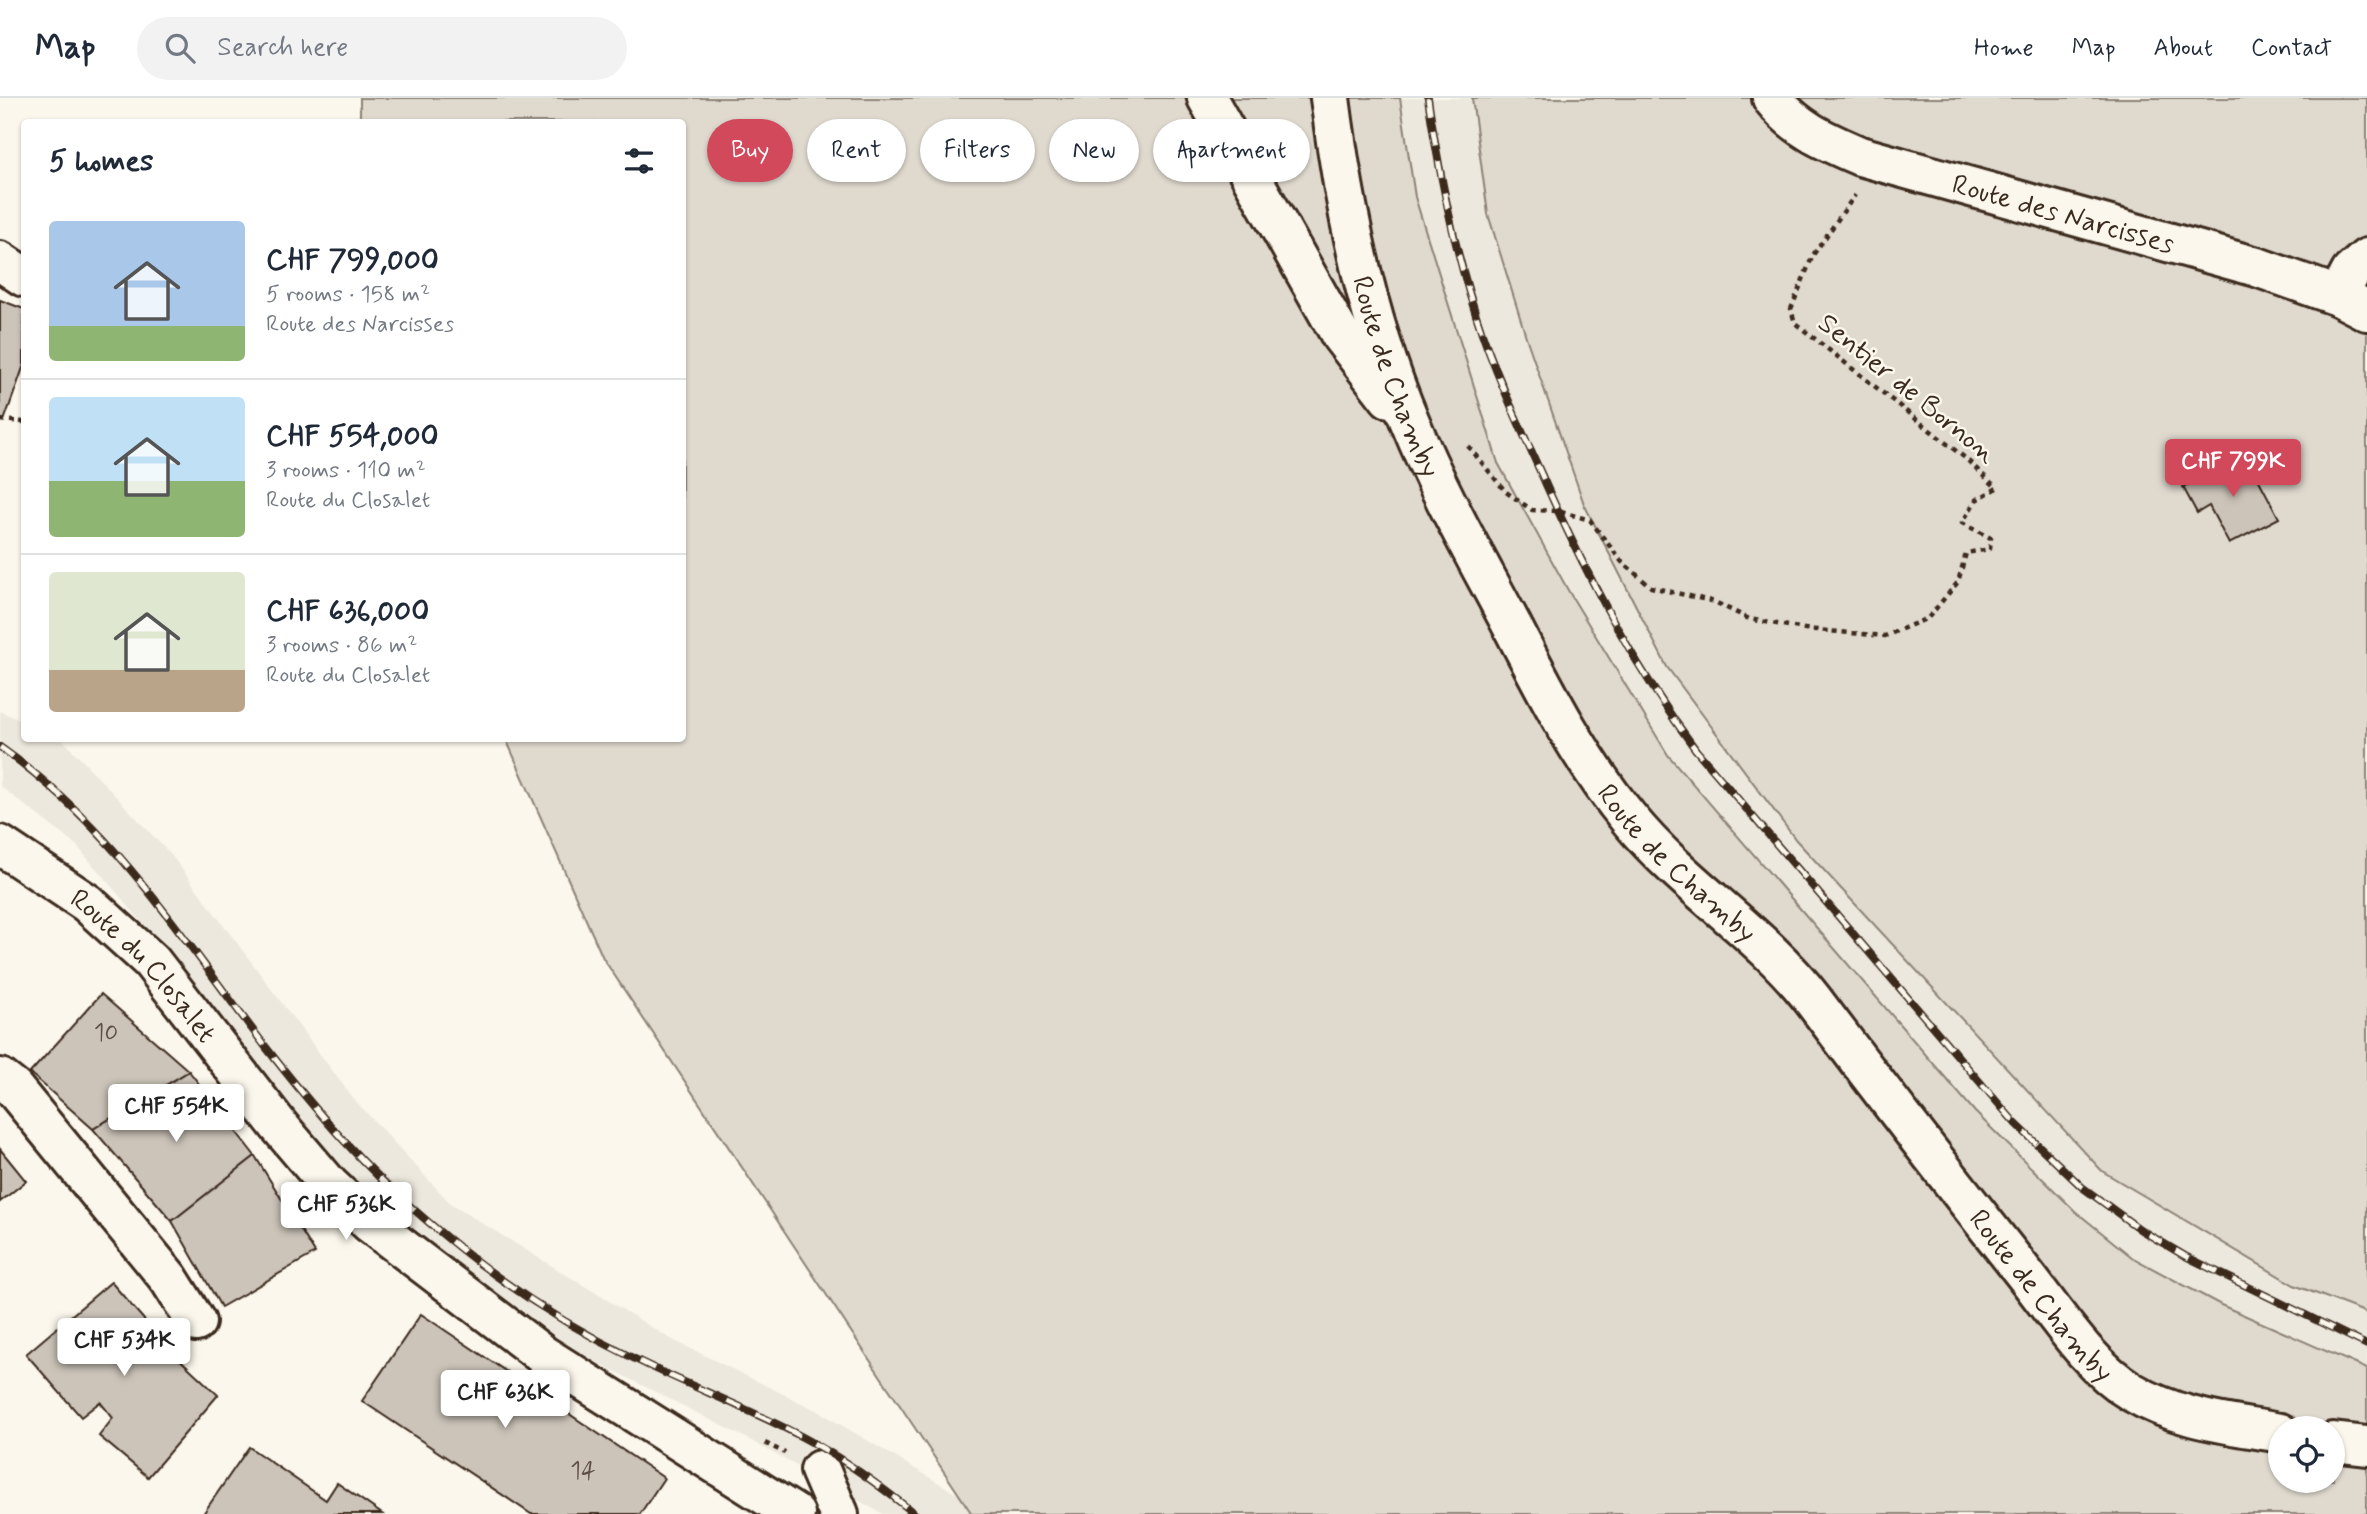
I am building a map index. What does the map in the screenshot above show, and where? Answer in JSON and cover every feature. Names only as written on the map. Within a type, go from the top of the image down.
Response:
[{"type":"street","points":[[1207,98],[1341,336],[1410,424]]},
{"type":"street","name":"Route de Chamby","points":[[1330,98],[1346,204],[1390,371],[1410,424],[1445,499],[1560,718],[1627,817],[1664,858],[1758,938],[1797,979],[1907,1125],[2092,1358],[2130,1391],[2163,1406],[2203,1420],[2268,1431]]},
{"type":"street","name":"Route des Narcisses","points":[[1772,98],[1786,116],[1814,137],[1860,156],[2257,267],[2353,303]]},
{"type":"street","points":[[2353,303],[2351,272],[2367,258]]},
{"type":"street","points":[[0,261],[21,275]]},
{"type":"street","name":"Route du Closalet","points":[[0,845],[87,903],[151,961],[279,1126],[331,1186],[371,1224],[543,1355],[795,1514]]},
{"type":"street","points":[[0,1078],[14,1089],[169,1279],[196,1322]]},
{"type":"street","points":[[2345,1443],[2367,1446]]},
{"type":"street","points":[[820,1470],[839,1514]]},
{"type":"path","name":"Sentier de Bornon","points":[[1462,440],[1506,492],[1532,510],[1558,511],[1590,520],[1621,561],[1651,587],[1715,602],[1749,619],[1805,629],[1885,636],[1928,618],[1958,582],[1966,553],[1990,549],[1991,538],[1962,523],[1976,500],[1997,488],[1965,458],[1796,323],[1791,309],[1813,255],[1857,193]]},
{"type":"path","points":[[0,420],[21,422]]},
{"type":"shaded area","points":[[360,98],[1400,98],[1415,197],[1498,463],[1569,592],[1668,755],[1975,1112],[2075,1211],[2133,1258],[2221,1305],[2367,1369],[2367,1514],[972,1514],[603,958],[507,742],[686,742],[686,119],[360,119]]},
{"type":"shaded area","points":[[1400,98],[1472,98],[1488,214],[1584,504],[1667,667],[2294,1285],[2367,1313],[2367,1369],[2221,1305],[2133,1258],[2075,1211],[1975,1112],[1668,755],[1569,592],[1498,463],[1415,197]]},
{"type":"shaded area","points":[[1472,98],[2367,98],[2367,1313],[2294,1285],[2102,1171],[1796,840],[1667,667],[1584,504],[1527,340],[1488,214]]},
{"type":"shaded area","points":[[0,711],[21,721],[21,742],[65,742],[172,856],[352,1097],[451,1204],[669,1338],[818,1411],[959,1495],[972,1514],[883,1514],[746,1438],[565,1346],[399,1229],[282,1102],[166,950],[76,845],[0,786]]},
{"type":"building","points":[[0,300],[21,308],[21,373],[4,421],[0,419]]},
{"type":"building","points":[[2245,454],[2279,518],[2229,544],[2209,506],[2197,513],[2183,487]]},
{"type":"building","points":[[101,994],[189,1071],[93,1129],[30,1073]]},
{"type":"building","points":[[189,1071],[255,1156],[172,1221],[93,1129]]},
{"type":"building","points":[[0,1149],[26,1181],[0,1202]]},
{"type":"building","points":[[255,1156],[315,1253],[221,1307],[172,1221]]},
{"type":"building","points":[[111,1282],[173,1353],[218,1395],[148,1477],[99,1436],[113,1418],[100,1402],[81,1417],[26,1354]]},
{"type":"building","points":[[421,1314],[664,1478],[640,1514],[531,1514],[362,1401]]},
{"type":"building","points":[[249,1447],[326,1500],[337,1483],[382,1514],[203,1514]]},
{"type":"railway","points":[[1428,98],[1457,248],[1473,307],[1498,374],[1579,556],[1633,655],[1696,750],[2015,1123],[2082,1187],[2141,1230],[2185,1256],[2367,1345]]},
{"type":"railway","points":[[0,747],[41,779],[112,848],[175,925],[265,1046],[321,1115],[382,1180],[450,1240],[499,1278],[578,1329],[815,1444],[867,1477],[915,1514]]}]
